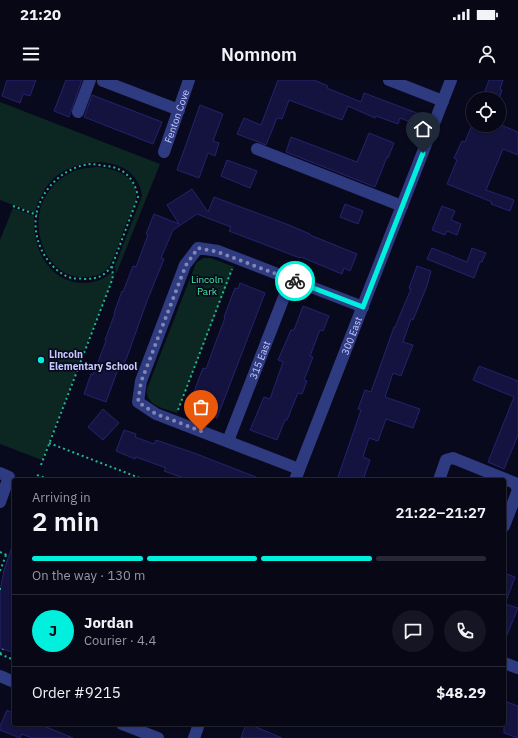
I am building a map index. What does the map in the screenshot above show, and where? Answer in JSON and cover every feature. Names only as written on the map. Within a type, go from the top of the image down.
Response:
[{"type":"street","points":[[78,112],[90,80]]},
{"type":"street","name":"Fenton Cove","points":[[164,152],[180,110],[189,80]]},
{"type":"street","points":[[389,80],[443,101]]},
{"type":"street","name":"300 East","points":[[297,474],[451,80]]},
{"type":"street","points":[[103,81],[180,110]]},
{"type":"street","points":[[257,150],[402,206]]},
{"type":"street","points":[[297,474],[228,441],[156,414],[138,402],[141,382],[186,265],[198,248],[218,252],[363,307]]},
{"type":"street","name":"315 East","points":[[228,441],[291,279]]},
{"type":"street","points":[[440,478],[446,460],[453,458],[503,478]]},
{"type":"street","points":[[0,473],[9,477],[0,502]]},
{"type":"street","points":[[506,479],[515,483],[518,490],[506,521]]},
{"type":"street","points":[[506,664],[518,668]]},
{"type":"street","points":[[0,676],[12,681]]},
{"type":"street","points":[[127,726],[158,738]]},
{"type":"street","points":[[194,738],[198,726]]},
{"type":"path","points":[[92,164],[114,167],[128,175],[136,187],[138,197],[112,266],[106,274],[94,279],[72,278],[54,268],[45,256],[39,242],[35,225],[38,208],[46,192],[58,177],[75,168],[92,164]]},
{"type":"path","points":[[13,206],[37,216]]},
{"type":"path","points":[[41,465],[111,283],[113,276],[112,266]]},
{"type":"path","points":[[178,411],[232,269]]},
{"type":"path","points":[[49,443],[140,478]]},
{"type":"path","points":[[37,475],[45,478]]},
{"type":"path","points":[[0,552],[8,556],[0,571]]},
{"type":"path","points":[[2,649],[0,655],[12,659]]},
{"type":"green space","points":[[0,102],[160,164],[116,274],[115,266],[142,196],[138,182],[130,172],[119,166],[106,163],[92,163],[78,165],[65,170],[54,178],[42,194],[35,213],[0,200]]},
{"type":"green space","points":[[97,167],[117,171],[124,175],[133,184],[136,190],[136,198],[108,268],[100,274],[94,276],[75,276],[64,272],[55,265],[48,256],[39,234],[40,210],[44,198],[60,179],[77,170]]},
{"type":"green space","points":[[13,208],[34,216],[34,228],[39,251],[52,270],[60,276],[71,281],[87,283],[103,278],[113,271],[111,283],[42,460],[0,444],[0,240]]},
{"type":"green space","name":"Lincoln Park","points":[[203,258],[211,258],[234,267],[177,413],[156,406],[152,403],[147,395],[147,389],[196,263]]},
{"type":"building","points":[[7,80],[36,80],[30,96],[23,94],[20,103],[2,96]]},
{"type":"building","points":[[66,80],[82,80],[69,117],[54,111]]},
{"type":"building","points":[[278,80],[314,80],[328,86],[327,88],[361,102],[364,93],[417,113],[413,123],[400,118],[398,124],[376,116],[375,118],[348,106],[342,120],[289,100],[282,119],[277,118],[266,145],[237,134],[244,118],[261,125]]},
{"type":"building","points":[[489,80],[503,80],[500,89],[502,90],[501,92],[485,92]]},
{"type":"building","points":[[92,95],[162,122],[153,144],[84,117]]},
{"type":"building","points":[[200,105],[223,114],[213,141],[219,143],[215,156],[208,153],[199,178],[177,170]]},
{"type":"building","points":[[506,127],[518,132],[518,155],[503,149],[486,190],[514,200],[510,211],[447,184],[457,160],[454,158],[462,141],[465,142],[469,132],[506,132]]},
{"type":"building","points":[[369,133],[394,143],[375,187],[286,152],[291,137],[357,162]]},
{"type":"building","points":[[227,160],[257,171],[250,188],[221,176]]},
{"type":"building","points":[[192,189],[208,212],[214,197],[289,225],[357,254],[350,271],[344,268],[342,274],[301,257],[300,258],[229,231],[231,227],[197,214],[173,230],[161,258],[164,259],[127,357],[121,370],[118,369],[106,402],[84,394],[91,374],[93,375],[106,341],[105,340],[122,291],[123,292],[133,266],[136,267],[154,214],[179,224],[167,205]]},
{"type":"building","points":[[345,204],[363,211],[358,224],[340,217]]},
{"type":"building","points":[[442,206],[455,211],[451,220],[461,224],[457,235],[447,231],[445,235],[432,230]]},
{"type":"building","points":[[432,248],[467,262],[472,248],[486,253],[482,262],[480,262],[474,278],[427,259]]},
{"type":"building","points":[[417,266],[431,271],[427,286],[413,320],[411,319],[403,342],[413,345],[401,376],[393,373],[385,397],[420,409],[413,428],[386,419],[378,441],[369,438],[363,457],[370,460],[364,478],[338,478],[361,410],[358,409],[365,390],[371,392],[394,327],[411,289],[409,288]]},
{"type":"building","points":[[240,283],[265,293],[217,418],[188,407],[203,368],[206,369],[235,288],[238,289]]},
{"type":"building","points":[[303,306],[329,316],[323,331],[320,330],[310,356],[313,357],[304,380],[307,381],[302,394],[298,393],[277,440],[250,430],[264,397],[270,399],[283,362],[278,360],[291,330],[294,330]]},
{"type":"building","points":[[479,366],[518,381],[518,435],[504,469],[488,462],[514,397],[473,380]]},
{"type":"building","points":[[103,409],[119,423],[103,440],[88,427]]},
{"type":"building","points":[[124,430],[136,434],[135,437],[154,444],[156,440],[258,478],[183,478],[164,471],[166,468],[136,457],[135,459],[116,451]]},
{"type":"building","points":[[12,547],[12,652],[0,648],[0,591],[4,570]]},
{"type":"building","points":[[506,574],[515,577],[506,601]]},
{"type":"building","points":[[506,604],[518,608],[506,637]]},
{"type":"building","points":[[506,702],[518,706],[518,738],[504,733],[504,726],[506,726]]},
{"type":"building","points":[[7,710],[12,713],[12,726],[44,726],[73,738],[32,738],[22,734],[20,738],[0,730]]},
{"type":"building","points":[[245,726],[254,726],[282,738],[241,738]]},
{"type":"way so far","points":[[201,431],[156,414],[138,402],[141,382],[186,265],[198,248],[218,252],[295,281]]},
{"type":"place","name":"Lincoln Elementary School","points":[[41,360]]},
{"type":"route","points":[[295,281],[363,307],[423,153]]}]
